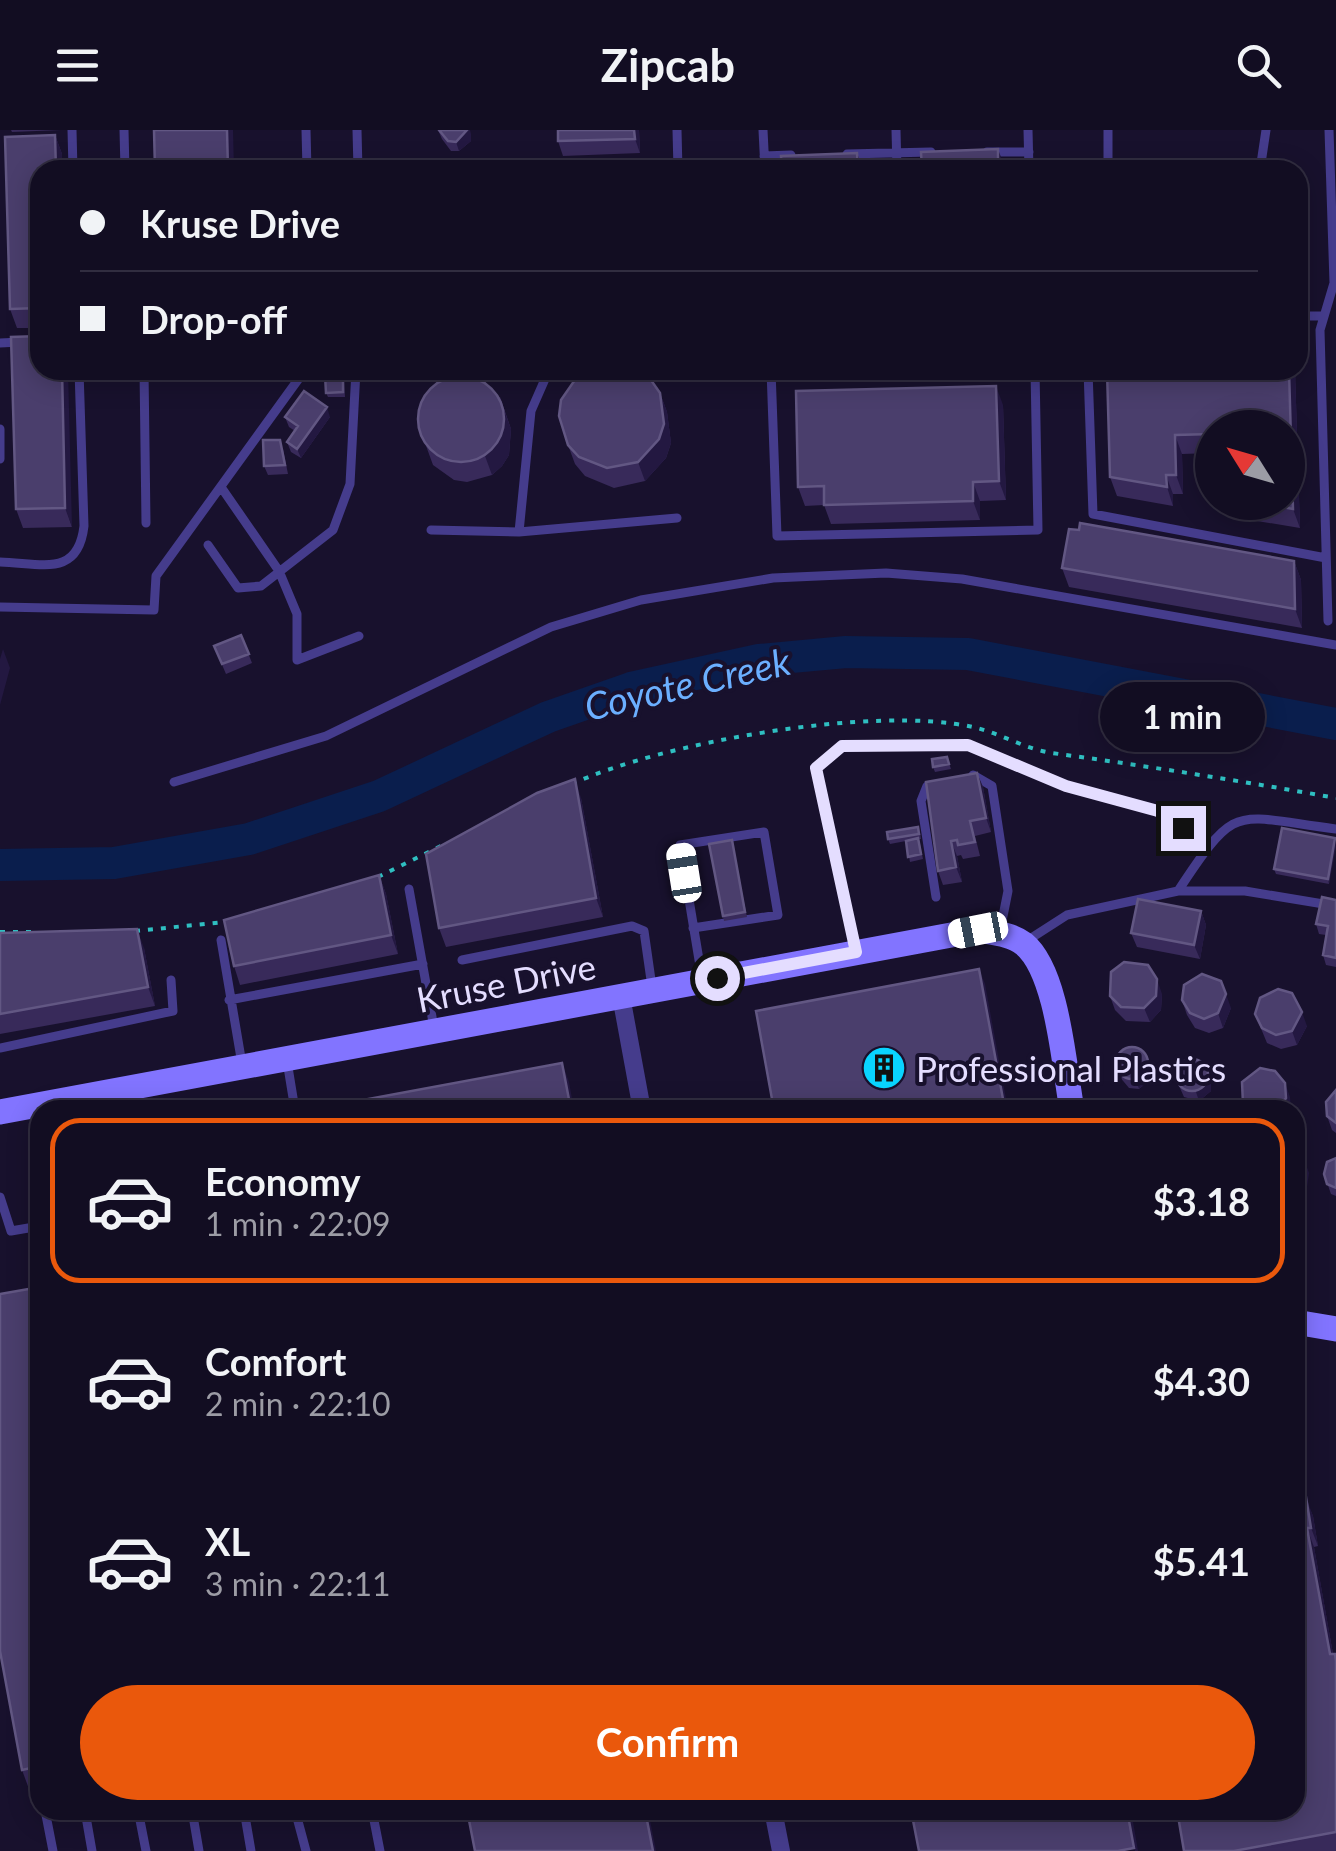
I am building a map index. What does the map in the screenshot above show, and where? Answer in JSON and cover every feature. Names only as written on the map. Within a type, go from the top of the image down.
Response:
[{"type":"street","name":"Kruse Drive","points":[[63,1100],[978,930],[1011,939]]},
{"type":"street","points":[[1011,939],[1036,956],[1048,982],[1070,1100]]},
{"type":"street","points":[[621,996],[640,1100]]},
{"type":"street","name":"Kruse Drive","points":[[0,1112],[30,1106]]},
{"type":"street","points":[[1305,1324],[1336,1329]]},
{"type":"street","points":[[775,1820],[781,1851]]},
{"type":"lane","points":[[72,130],[74,160]]},
{"type":"lane","points":[[124,130],[126,160]]},
{"type":"lane","points":[[306,130],[306,160]]},
{"type":"lane","points":[[357,130],[358,160]]},
{"type":"lane","points":[[677,130],[678,160]]},
{"type":"lane","points":[[763,130],[764,160]]},
{"type":"lane","points":[[896,130],[896,160]]},
{"type":"lane","points":[[1028,130],[1029,160]]},
{"type":"lane","points":[[1108,130],[1108,160]]},
{"type":"lane","points":[[1262,160],[1266,130]]},
{"type":"lane","points":[[1328,620],[1321,316],[1334,283],[1329,130]]},
{"type":"lane","points":[[840,154],[953,152]]},
{"type":"lane","points":[[972,152],[1029,152]]},
{"type":"lane","points":[[764,156],[802,155]]},
{"type":"lane","points":[[1308,316],[1321,316]]},
{"type":"lane","points":[[0,343],[30,342]]},
{"type":"lane","points":[[0,562],[58,564],[68,562],[78,551],[84,526],[79,380]]},
{"type":"lane","points":[[144,380],[146,523]]},
{"type":"lane","points":[[0,607],[154,610],[156,576],[298,380]]},
{"type":"lane","points":[[208,545],[238,588],[261,586],[333,530],[350,484],[355,380]]},
{"type":"lane","points":[[519,532],[531,411],[544,380]]},
{"type":"lane","points":[[771,380],[776,536],[1038,530],[1034,380]]},
{"type":"lane","points":[[1088,380],[1092,514],[1326,558]]},
{"type":"lane","points":[[0,428],[0,459]]},
{"type":"lane","points":[[1323,431],[1336,430]]},
{"type":"lane","points":[[221,487],[279,571],[297,614],[296,660],[359,636]]},
{"type":"lane","points":[[431,530],[519,532],[677,518]]},
{"type":"lane","points":[[174,782],[326,736],[550,627],[641,600],[773,578],[886,573],[962,579],[1336,645]]},
{"type":"lane","points":[[856,952],[816,768],[842,746],[968,745],[1066,786],[1158,811],[1208,846]]},
{"type":"lane","points":[[957,779],[972,775],[992,786],[1008,890],[1011,939],[1068,914],[1178,891],[1244,891],[1336,906]]},
{"type":"lane","points":[[936,898],[921,801],[927,786],[942,782]]},
{"type":"lane","points":[[1178,891],[1208,846],[1231,822],[1253,818],[1336,829]]},
{"type":"lane","points":[[692,928],[778,915],[764,832],[680,846],[692,928],[702,981]]},
{"type":"lane","points":[[410,889],[434,1031]]},
{"type":"lane","points":[[462,960],[632,926],[644,931],[652,990]]},
{"type":"lane","points":[[222,940],[228,1000],[243,1066]]},
{"type":"lane","points":[[228,1000],[423,964]]},
{"type":"lane","points":[[0,1048],[173,1011],[171,980]]},
{"type":"lane","points":[[286,1058],[293,1100]]},
{"type":"lane","points":[[0,1197],[11,1231],[30,1228]]},
{"type":"lane","points":[[47,1820],[53,1851]]},
{"type":"lane","points":[[87,1820],[92,1851]]},
{"type":"lane","points":[[140,1820],[146,1851]]},
{"type":"lane","points":[[194,1820],[199,1851]]},
{"type":"lane","points":[[246,1820],[251,1851]]},
{"type":"lane","points":[[298,1820],[306,1851]]},
{"type":"lane","points":[[374,1820],[380,1851]]},
{"type":"path","points":[[568,786],[672,750],[734,738],[852,724],[972,726],[1047,752],[1130,761],[1336,798]]},
{"type":"path","points":[[372,879],[459,838]]},
{"type":"path","points":[[127,932],[226,922]]},
{"type":"path","points":[[0,932],[37,932]]},
{"type":"building","points":[[154,130],[227,130],[228,160],[155,160]]},
{"type":"building","points":[[439,130],[467,130],[456,142],[448,141]]},
{"type":"building","points":[[558,130],[634,130],[635,139],[558,141]]},
{"type":"building","points":[[55,135],[56,160],[30,160],[30,308],[10,309],[5,137]]},
{"type":"building","points":[[998,149],[998,160],[921,160],[921,152]]},
{"type":"building","points":[[857,153],[857,160],[781,160],[781,156]]},
{"type":"building","points":[[30,336],[30,380],[62,380],[65,508],[16,509],[11,337]]},
{"type":"building","points":[[325,380],[343,380],[343,392],[326,393]]},
{"type":"building","points":[[442,380],[480,380],[492,388],[503,411],[501,436],[492,450],[478,459],[444,459],[430,450],[421,436],[421,402],[430,388]]},
{"type":"building","points":[[575,380],[651,380],[660,393],[664,424],[659,439],[638,462],[607,468],[579,457],[568,445],[559,416],[561,400]]},
{"type":"building","points":[[1107,380],[1289,380],[1290,410],[1195,410],[1195,434],[1175,435],[1176,475],[1166,475],[1167,487],[1110,477]]},
{"type":"building","points":[[996,386],[999,481],[973,482],[973,501],[824,505],[824,486],[798,487],[796,391]]},
{"type":"building","points":[[304,391],[327,407],[297,449],[287,442],[298,426],[285,417]]},
{"type":"building","points":[[263,440],[280,440],[285,465],[264,466]]},
{"type":"building","points":[[1080,523],[1294,561],[1295,609],[1062,568],[1069,529],[1079,530]]},
{"type":"building","points":[[241,635],[249,654],[222,664],[214,646]]},
{"type":"building","points":[[947,757],[949,764],[933,767],[932,759]]},
{"type":"building","points":[[977,773],[986,818],[970,821],[975,842],[958,845],[957,840],[951,841],[956,867],[938,871],[926,782]]},
{"type":"building","points":[[575,779],[596,898],[439,928],[426,854],[537,793]]},
{"type":"building","points":[[918,827],[919,834],[888,839],[887,832]]},
{"type":"building","points":[[1282,828],[1335,838],[1328,879],[1274,869]]},
{"type":"building","points":[[918,838],[921,854],[908,857],[906,841]]},
{"type":"building","points":[[732,840],[745,912],[723,916],[709,844]]},
{"type":"building","points":[[379,875],[391,935],[234,966],[224,920]]},
{"type":"building","points":[[1322,897],[1336,900],[1336,958],[1323,955],[1328,926],[1316,924]]},
{"type":"building","points":[[1138,899],[1201,911],[1194,945],[1131,933]]},
{"type":"building","points":[[137,929],[148,987],[0,1014],[0,933]]},
{"type":"building","points":[[1124,962],[1148,965],[1157,979],[1156,996],[1144,1008],[1121,1007],[1110,996],[1111,972]]},
{"type":"building","name":"Professional Plastics","points":[[979,969],[1003,1100],[772,1100],[756,1011]]},
{"type":"building","points":[[1202,974],[1221,981],[1226,994],[1218,1013],[1204,1019],[1190,1013],[1182,1000],[1184,985]]},
{"type":"building","points":[[1278,989],[1292,993],[1302,1012],[1292,1031],[1276,1035],[1262,1028],[1255,1014],[1260,998]]},
{"type":"building","points":[[1132,1047],[1143,1052],[1148,1063],[1143,1074],[1132,1079],[1121,1074],[1116,1063],[1121,1052]]},
{"type":"building","points":[[1192,1059],[1203,1064],[1208,1075],[1203,1086],[1192,1091],[1181,1086],[1176,1075],[1181,1064]]},
{"type":"building","points":[[562,1063],[569,1100],[363,1100]]},
{"type":"building","points":[[1260,1068],[1275,1071],[1285,1083],[1286,1098],[1243,1100],[1242,1082]]},
{"type":"building","points":[[1336,1090],[1336,1123],[1327,1116],[1326,1102]]},
{"type":"building","points":[[1336,1158],[1336,1188],[1327,1184],[1324,1174],[1327,1162]]},
{"type":"building","points":[[30,1289],[30,1768],[22,1770],[0,1651],[0,1294]]},
{"type":"building","points":[[1306,1497],[1311,1528],[1307,1528],[1330,1654],[1335,1654],[1336,1661],[1336,1832],[1234,1851],[1184,1851],[1179,1820],[1305,1820]]},
{"type":"building","points":[[469,1820],[647,1820],[653,1851],[475,1851]]},
{"type":"building","points":[[913,1820],[1129,1820],[1134,1848],[1118,1851],[919,1851]]},
{"type":"waterway","name":"Coyote Creek","points":[[0,865],[114,863],[249,839],[379,796],[548,717],[631,688],[759,660],[846,652],[968,654],[1336,724]]},
{"type":"place","name":"Professional Plastics","points":[[884,1068]]},
{"type":"route","points":[[717,978],[856,952],[816,768],[842,746],[926,742],[968,745],[1035,769],[1066,786],[1158,811],[1183,828]]}]
